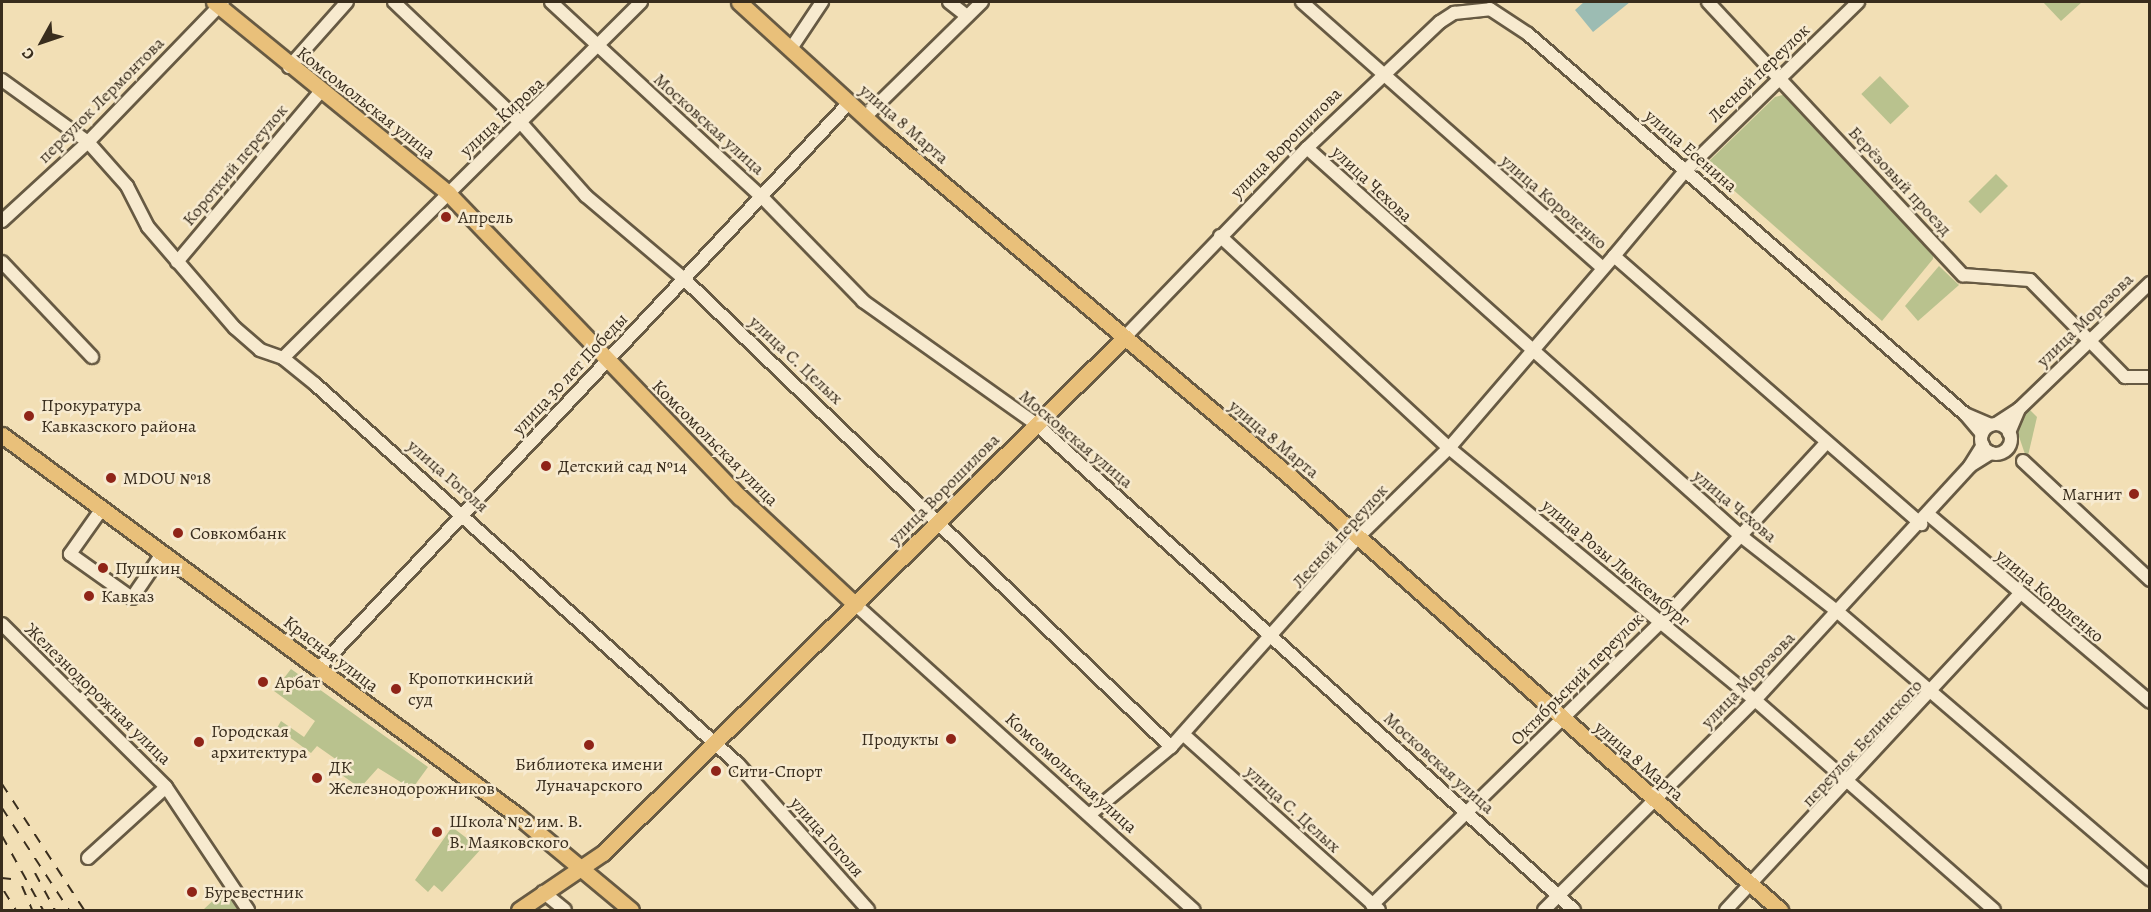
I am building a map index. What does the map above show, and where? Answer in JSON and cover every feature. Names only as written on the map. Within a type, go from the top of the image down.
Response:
[{"type":"main road","name":"улица 8 Марта","points":[[739,2],[864,117],[1123,339],[1359,536],[1562,719],[1780,910]]},
{"type":"main road","name":"Комсомольская улица","points":[[219,3],[289,67],[448,193],[607,362],[856,604]]},
{"type":"main road","name":"улица Ворошилова","points":[[519,910],[579,866],[603,853],[1123,339]]},
{"type":"main road","name":"Красная улица","points":[[2,435],[579,866],[631,910]]},
{"type":"street","points":[[289,67],[346,2]]},
{"type":"street","name":"улица С. Целых","points":[[394,2],[522,124],[585,196],[682,277],[940,520],[1171,747]]},
{"type":"street","name":"Московская улица","points":[[551,2],[599,49],[763,198],[863,301],[1036,424],[1574,910]]},
{"type":"street","name":"улица Кирова","points":[[283,358],[448,193],[599,49],[641,2]]},
{"type":"street","points":[[790,50],[822,2]]},
{"type":"street","points":[[949,2],[967,16]]},
{"type":"street","points":[[864,117],[982,2]]},
{"type":"street","name":"улица Короленко","points":[[1302,2],[1381,76],[1602,267],[1614,256],[1824,445],[1925,520],[2150,702]]},
{"type":"street","name":"Берёзовый проезд","points":[[1708,2],[1963,275],[2030,280],[2126,377],[2150,376]]},
{"type":"street","name":"Лесной переулок","points":[[1614,256],[1685,171],[1858,2]]},
{"type":"street","name":"переулок Лермонтова","points":[[2,221],[88,142],[219,3]]},
{"type":"street","name":"улица Есенина","points":[[1381,76],[1454,13],[1490,9],[1517,25],[1965,414],[2023,461],[2150,580]]},
{"type":"street","name":"улица Ворошилова","points":[[1123,339],[1220,236],[1381,76]]},
{"type":"street","name":"улица Гоголя","points":[[2,80],[88,142],[127,186],[148,227],[177,262],[260,350],[283,358],[463,513],[712,743],[739,765],[868,910]]},
{"type":"street","name":"Короткий переулок","points":[[177,262],[320,92]]},
{"type":"street","name":"улица 30 лет Победы","points":[[318,669],[607,362],[682,277],[763,198],[849,103]]},
{"type":"street","name":"улица Чехова","points":[[1307,148],[1532,355],[1741,536],[1838,612],[1934,692],[2150,879]]},
{"type":"street","name":"улица Розы Люксембург","points":[[1220,236],[1449,448],[1755,700],[1994,910]]},
{"type":"street","points":[[2,262],[92,357]]},
{"type":"street","name":"Лесной переулок","points":[[1089,815],[1171,747],[1273,638],[1359,536],[1449,448],[1532,355],[1602,267]]},
{"type":"street","name":"улица Морозова","points":[[1544,910],[1755,700],[1925,520],[1996,439],[2019,409],[2088,340],[2150,283]]},
{"type":"street","name":"Октябрьский переулок","points":[[1376,908],[1660,623],[1824,445]]},
{"type":"street","points":[[101,510],[70,554],[132,598],[162,554]]},
{"type":"street","name":"переулок Белинского","points":[[1726,910],[1934,692],[2019,595]]},
{"type":"street","name":"Комсомольская улица","points":[[856,604],[1193,910]]},
{"type":"street","name":"Железнодорожная улица","points":[[2,624],[166,786],[248,910]]},
{"type":"street","name":"улица С. Целых","points":[[1183,734],[1376,908]]},
{"type":"street","points":[[88,858],[166,786]]},
{"type":"street","points":[[543,891],[565,910]]},
{"type":"green space","points":[[2043,2],[2082,2],[2061,21]]},
{"type":"green space","points":[[1880,76],[1909,106],[1890,124],[1861,94]]},
{"type":"green space","points":[[1786,94],[1934,251],[1933,259],[1882,321],[1705,165],[1775,97]]},
{"type":"green space","points":[[1996,174],[2008,186],[1980,214],[1968,202]]},
{"type":"green space","points":[[1939,266],[1959,285],[1918,321],[1905,306]]},
{"type":"green space","points":[[2028,408],[2037,417],[2027,460],[2016,428]]},
{"type":"green space","points":[[291,669],[428,767],[412,789],[378,768],[360,788],[339,773],[344,765],[317,746],[311,753],[277,728],[281,721],[304,737],[315,721],[274,691]]},
{"type":"green space","points":[[452,827],[481,849],[442,892],[434,885],[428,892],[415,880]]},
{"type":"green space","points":[[220,894],[231,895],[242,910],[203,910]]},
{"type":"water","points":[[1584,2],[1630,2],[1593,32],[1575,10]]},
{"type":"railway","points":[[2,784],[84,910]]},
{"type":"railway","points":[[2,808],[69,910]]},
{"type":"railway","points":[[2,836],[43,910]]},
{"type":"railway","points":[[35,873],[55,910]]},
{"type":"railway","points":[[2,878],[11,879]]},
{"type":"railway","points":[[22,886],[32,910]]},
{"type":"railway","points":[[4,891],[16,910]]},
{"type":"place","name":"Апрель","points":[[446,217]]},
{"type":"place","name":"Прокуратура Кавказского района","points":[[29,416]]},
{"type":"place","name":"Детский сад №14","points":[[546,466]]},
{"type":"place","name":"MDOU №18","points":[[111,478]]},
{"type":"place","name":"Магнит","points":[[2134,494]]},
{"type":"place","name":"Совкомбанк","points":[[178,533]]},
{"type":"place","name":"Пушкин","points":[[103,568]]},
{"type":"place","name":"Кавказ","points":[[89,596]]},
{"type":"place","name":"Арбат","points":[[263,682]]},
{"type":"place","name":"Кропоткинский суд","points":[[396,689]]},
{"type":"place","name":"Продукты","points":[[951,739]]},
{"type":"place","name":"Городская архитектура","points":[[199,742]]},
{"type":"place","name":"Библиотека имени Луначарского","points":[[589,745]]},
{"type":"place","name":"Сити-Спорт","points":[[716,771]]},
{"type":"place","name":"ДК Железнодорожников","points":[[317,778]]},
{"type":"place","name":"Школа №2 им. В. В. Маяковского","points":[[437,832]]},
{"type":"place","name":"Буревестник","points":[[192,892]]}]
